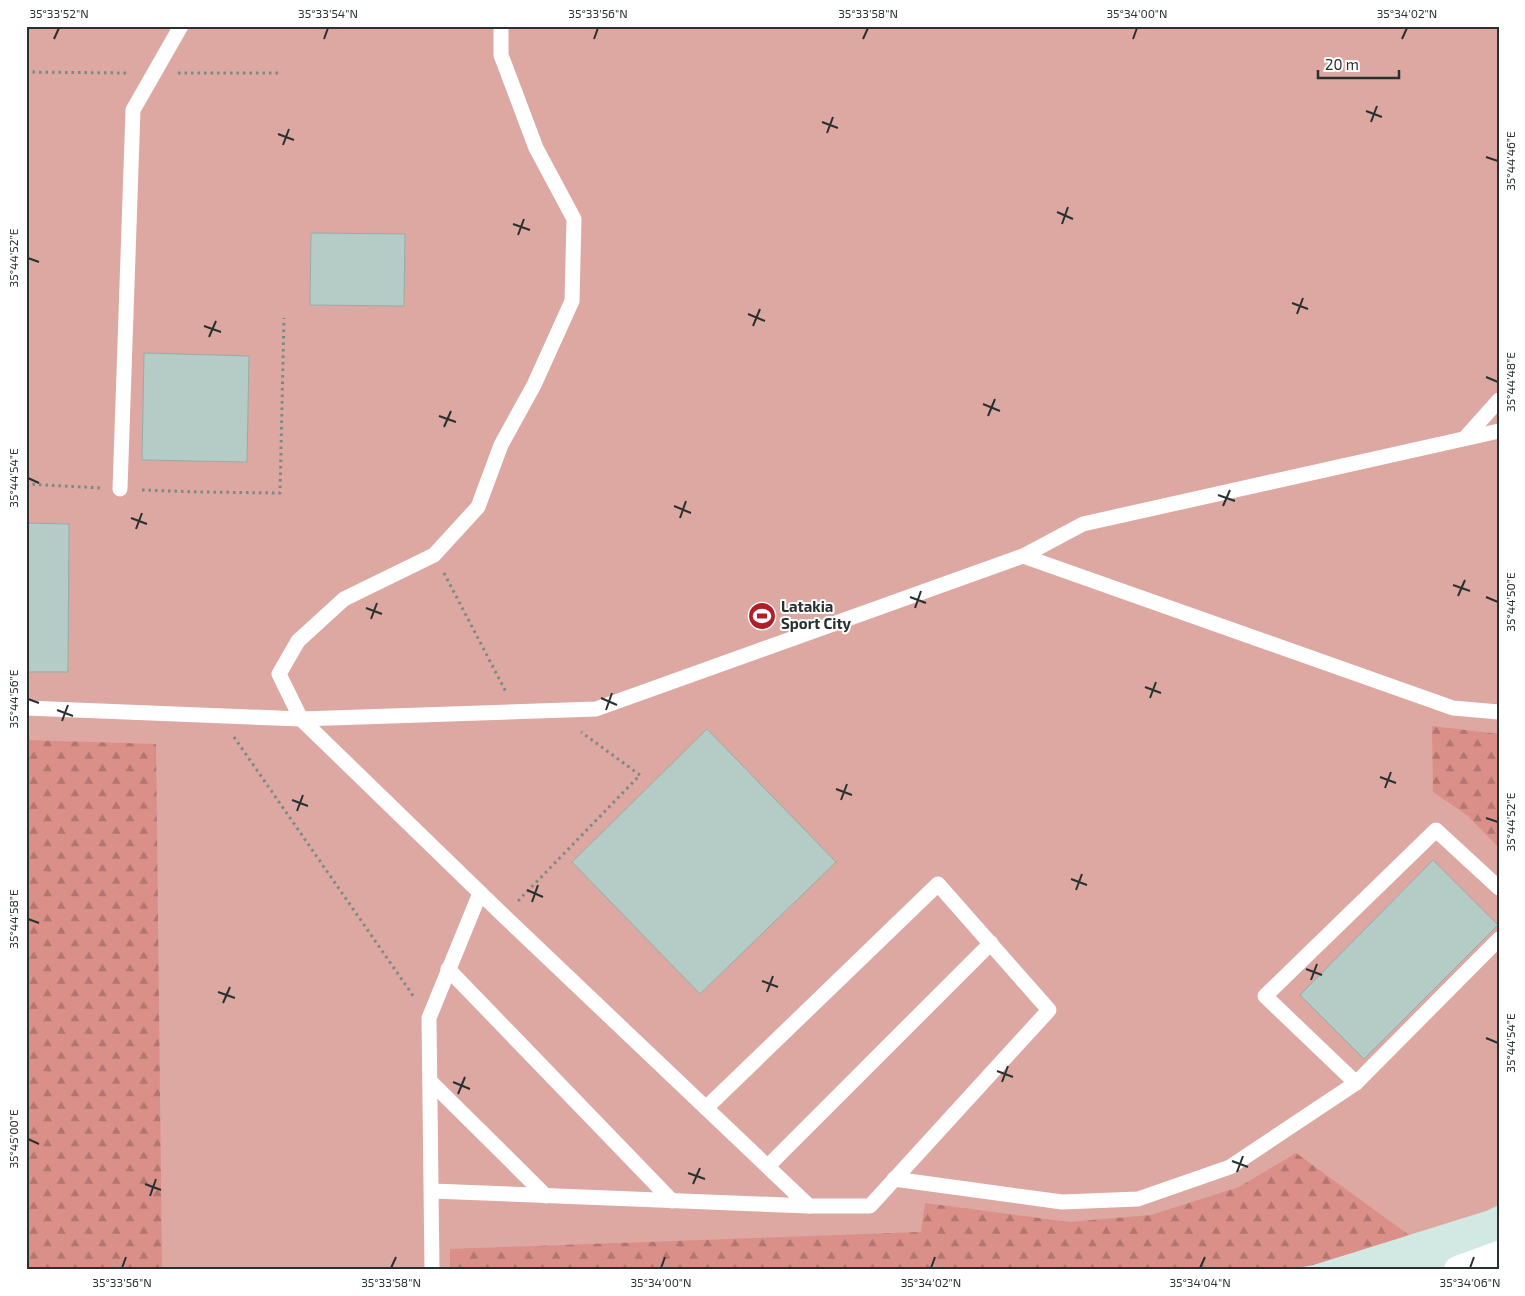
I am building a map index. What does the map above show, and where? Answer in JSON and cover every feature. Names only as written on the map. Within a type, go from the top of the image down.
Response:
[{"type":"main road","points":[[1458,1270],[1499,1255]]},
{"type":"lane","points":[[120,489],[133,110],[181,26]]},
{"type":"lane","points":[[501,26],[501,55],[536,148],[574,219],[572,301],[534,385],[501,445],[478,507],[434,555],[344,599],[298,641],[279,674],[301,718],[480,893],[809,1206]]},
{"type":"lane","points":[[1465,438],[1499,400]]},
{"type":"lane","points":[[26,708],[301,718],[596,710],[1023,556],[1083,524],[1499,431]]},
{"type":"lane","points":[[1023,556],[1453,708],[1499,712]]},
{"type":"lane","points":[[1356,1082],[1265,996],[1436,830],[1499,888]]},
{"type":"lane","points":[[432,1191],[809,1206],[870,1206],[1050,1010],[938,884],[706,1108]]},
{"type":"lane","points":[[432,1270],[429,1018],[480,893]]},
{"type":"lane","points":[[894,1179],[1062,1202],[1138,1199],[1230,1167],[1356,1082],[1499,939]]},
{"type":"lane","points":[[768,1166],[991,944]]},
{"type":"lane","points":[[448,969],[672,1200]]},
{"type":"lane","points":[[430,1081],[546,1196]]},
{"type":"path","points":[[201,492],[280,492],[284,318]]},
{"type":"path","points":[[434,555],[516,712]]},
{"type":"path","points":[[504,916],[640,775],[553,711]]},
{"type":"path","points":[[219,715],[429,1018]]},
{"type":"shaded area","name":"Latakia Sport City","points":[[26,26],[1499,26],[1499,1205],[1486,1211],[1313,1265],[1284,1270],[26,1270]]},
{"type":"green space","points":[[1432,726],[1499,734],[1499,848],[1468,816],[1433,792]]},
{"type":"green space","points":[[26,740],[156,744],[162,1270],[26,1270]]},
{"type":"green space","points":[[1296,1153],[1409,1235],[1313,1265],[1284,1270],[450,1270],[450,1249],[921,1232],[925,1203],[1069,1222],[1151,1215],[1239,1187]]},
{"type":"building","points":[[311,233],[405,234],[404,306],[310,305]]},
{"type":"building","points":[[144,353],[249,356],[247,462],[142,460]]},
{"type":"building","points":[[26,523],[69,524],[68,672],[26,672]]},
{"type":"building","points":[[707,729],[836,862],[700,994],[572,862]]},
{"type":"building","points":[[1433,860],[1498,925],[1364,1059],[1300,995]]},
{"type":"place","name":"Latakia Sport City","points":[[762,616]]}]
